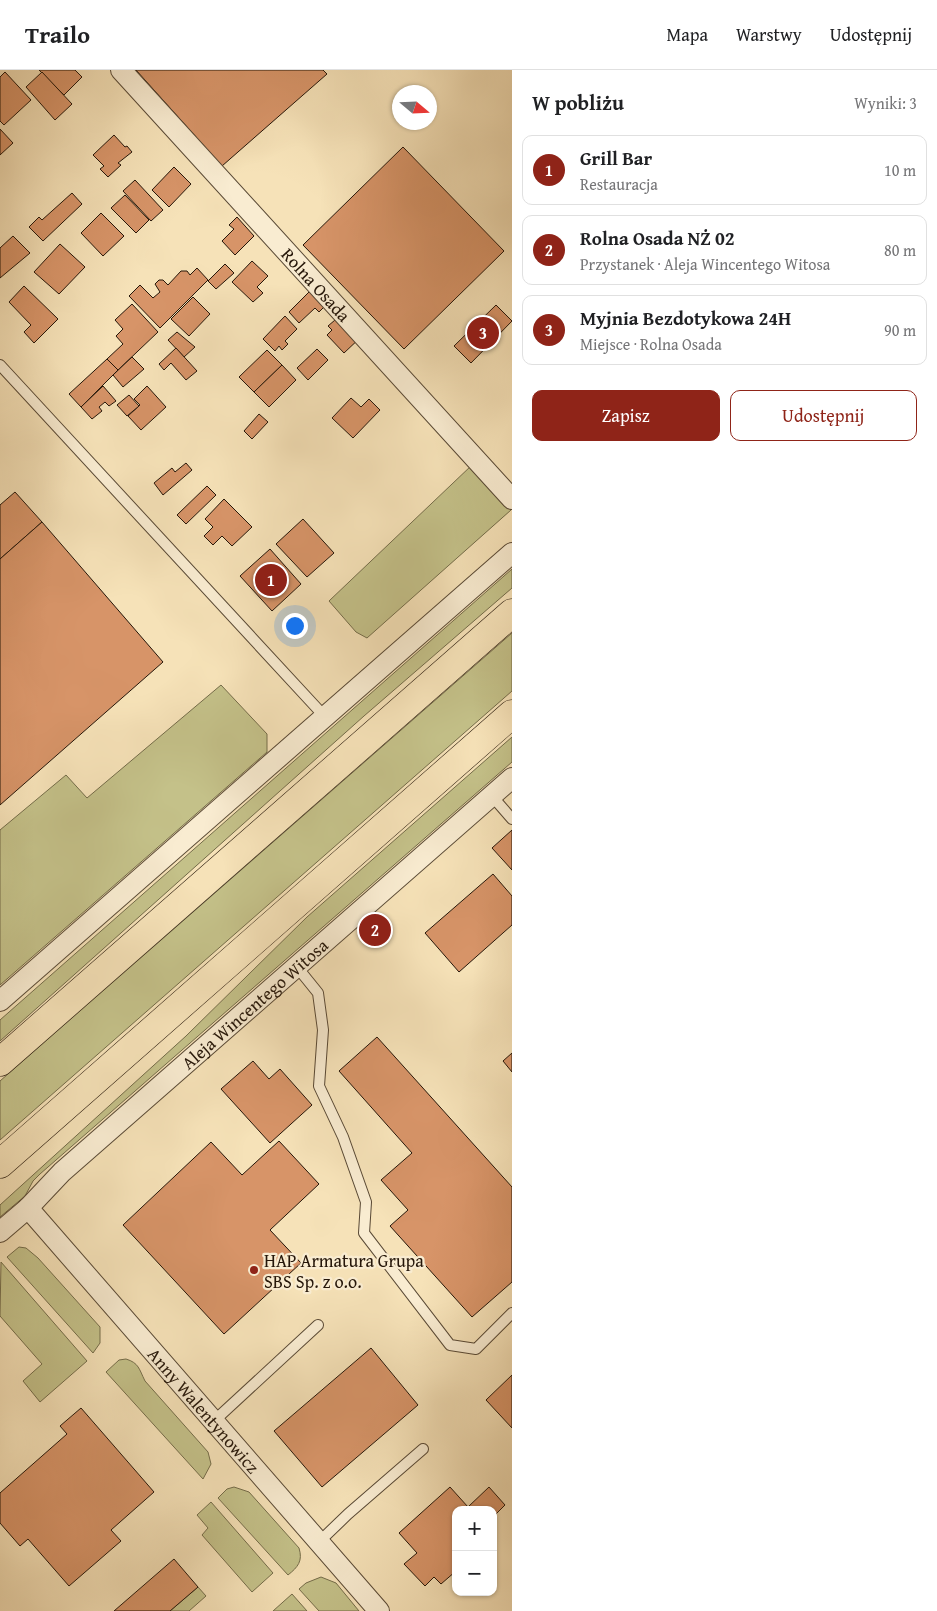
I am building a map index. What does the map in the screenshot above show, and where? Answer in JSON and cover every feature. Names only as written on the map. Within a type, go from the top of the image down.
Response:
[{"type":"main road","points":[[0,1062],[512,613]]},
{"type":"main road","points":[[0,1164],[512,714]]},
{"type":"street","name":"Rolna Osada","points":[[121,70],[512,498]]},
{"type":"street","points":[[0,1000],[326,718],[512,553]]},
{"type":"street","name":"Aleja Wincentego Witosa","points":[[0,1232],[28,1208],[62,1172],[512,778]]},
{"type":"street","name":"Anny Walentynowicz","points":[[28,1208],[378,1611]]},
{"type":"lane","points":[[0,366],[326,718]]},
{"type":"lane","points":[[492,796],[512,819]]},
{"type":"lane","points":[[296,967],[318,993],[323,1030],[319,1086],[343,1137],[366,1202],[364,1233],[450,1345],[476,1349],[512,1314]]},
{"type":"lane","points":[[214,1421],[318,1325]]},
{"type":"lane","points":[[319,1542],[348,1514],[423,1449]]},
{"type":"shaded area","points":[[472,465],[511,510],[367,638],[356,632],[329,601]]},
{"type":"shaded area","points":[[512,569],[512,588],[364,716],[0,1041],[0,1020]]},
{"type":"shaded area","points":[[512,633],[512,691],[0,1140],[0,1081]]},
{"type":"shaded area","points":[[221,685],[267,734],[267,752],[0,985],[0,830],[66,775],[87,798]]},
{"type":"shaded area","points":[[512,737],[512,762],[40,1174],[33,1181],[25,1196],[0,1217],[0,1205],[186,1036],[307,917]]},
{"type":"shaded area","points":[[19,1247],[26,1248],[38,1258],[100,1327],[100,1343],[93,1353],[7,1257]]},
{"type":"shaded area","points":[[1,1262],[87,1361],[40,1402],[23,1381],[42,1364],[0,1316]]},
{"type":"shaded area","points":[[126,1359],[136,1365],[145,1381],[208,1452],[211,1464],[203,1479],[106,1372],[119,1360]]},
{"type":"shaded area","points":[[234,1487],[249,1492],[299,1548],[299,1563],[288,1575],[218,1498],[227,1489]]},
{"type":"shaded area","points":[[211,1502],[273,1573],[252,1592],[202,1535],[208,1528],[197,1515]]},
{"type":"shaded area","points":[[321,1577],[336,1583],[359,1611],[319,1611],[299,1589],[306,1583]]},
{"type":"shaded area","points":[[198,1587],[206,1596],[189,1611],[170,1611]]},
{"type":"shaded area","points":[[292,1594],[307,1611],[273,1611]]},
{"type":"building","points":[[39,70],[75,70],[82,77],[64,95]]},
{"type":"building","points":[[136,70],[323,70],[327,74],[222,166]]},
{"type":"building","points":[[5,72],[31,100],[4,125],[0,121],[0,77]]},
{"type":"building","points":[[42,72],[72,104],[55,120],[26,87]]},
{"type":"building","points":[[0,129],[13,143],[0,155]]},
{"type":"building","points":[[114,135],[132,152],[118,163],[121,165],[108,177],[100,169],[104,166],[93,155]]},
{"type":"building","points":[[403,147],[504,251],[404,349],[303,245]]},
{"type":"building","points":[[174,167],[191,184],[169,207],[152,190]]},
{"type":"building","points":[[135,180],[163,210],[151,221],[123,191]]},
{"type":"building","points":[[72,193],[82,204],[43,241],[29,227],[39,217],[42,220]]},
{"type":"building","points":[[125,195],[149,220],[136,233],[111,208]]},
{"type":"building","points":[[101,213],[124,236],[103,256],[81,233]]},
{"type":"building","points":[[237,217],[254,236],[235,255],[222,241],[234,229],[229,225]]},
{"type":"building","points":[[13,236],[30,253],[0,278],[0,248]]},
{"type":"building","points":[[60,244],[85,267],[59,294],[34,272]]},
{"type":"building","points":[[252,261],[268,276],[257,287],[263,293],[253,302],[232,282]]},
{"type":"building","points":[[225,264],[234,273],[216,289],[208,281]]},
{"type":"building","points":[[197,268],[208,280],[160,328],[129,296],[140,285],[153,298],[160,292],[155,284],[159,280],[163,280],[168,285],[181,271],[187,271],[190,275]]},
{"type":"building","points":[[24,286],[58,319],[34,343],[24,332],[31,325],[9,302]]},
{"type":"building","points":[[314,287],[329,302],[319,312],[315,308],[299,323],[289,312]]},
{"type":"building","points":[[193,297],[210,314],[189,336],[171,319]]},
{"type":"building","points":[[132,304],[158,332],[118,370],[107,359],[123,344],[116,336],[123,329],[115,320]]},
{"type":"building","points":[[496,305],[512,321],[471,363],[454,346]]},
{"type":"building","points":[[285,316],[297,329],[285,341],[288,344],[282,350],[279,346],[275,351],[263,339]]},
{"type":"building","points":[[335,320],[341,326],[347,320],[362,336],[344,353],[327,335],[332,330],[328,326]]},
{"type":"building","points":[[177,332],[195,347],[184,357],[168,340]]},
{"type":"building","points":[[176,348],[197,371],[186,380],[171,363],[164,370],[159,364]]},
{"type":"building","points":[[317,349],[328,360],[308,380],[297,368]]},
{"type":"building","points":[[267,350],[282,365],[254,392],[239,377]]},
{"type":"building","points":[[132,357],[144,369],[123,387],[113,375]]},
{"type":"building","points":[[107,359],[118,370],[81,407],[69,394]]},
{"type":"building","points":[[282,365],[296,380],[269,407],[254,392]]},
{"type":"building","points":[[103,386],[116,401],[109,406],[105,402],[99,407],[102,411],[92,419],[81,407]]},
{"type":"building","points":[[147,386],[166,407],[141,430],[128,416],[140,405],[134,399]]},
{"type":"building","points":[[129,395],[139,406],[127,416],[117,405]]},
{"type":"building","points":[[351,398],[361,407],[369,399],[380,410],[353,438],[332,418]]},
{"type":"building","points":[[259,414],[268,422],[252,439],[244,431]]},
{"type":"building","points":[[186,463],[192,470],[163,495],[154,483],[172,468],[175,472]]},
{"type":"building","points":[[207,486],[216,495],[186,524],[177,515]]},
{"type":"building","points":[[15,492],[42,522],[0,559],[0,505]]},
{"type":"building","points":[[224,499],[252,527],[232,546],[222,536],[213,545],[204,536],[213,527],[205,519]]},
{"type":"building","points":[[303,519],[334,553],[307,577],[276,544]]},
{"type":"building","points":[[42,522],[163,662],[0,805],[0,559]]},
{"type":"building","points":[[270,549],[301,584],[272,611],[240,576]]},
{"type":"building","points":[[512,830],[512,870],[492,848]]},
{"type":"building","points":[[493,874],[512,896],[512,925],[459,972],[425,933]]},
{"type":"building","points":[[377,1037],[512,1187],[512,1282],[472,1317],[390,1226],[408,1210],[381,1180],[412,1153],[339,1071]]},
{"type":"building","points":[[512,1053],[512,1072],[503,1061]]},
{"type":"building","points":[[253,1061],[269,1079],[280,1069],[312,1105],[270,1143],[221,1089]]},
{"type":"building","points":[[279,1141],[319,1184],[270,1230],[301,1263],[224,1334],[123,1225],[211,1142],[242,1175]]},
{"type":"building","points":[[371,1348],[418,1405],[322,1487],[274,1431]]},
{"type":"building","points":[[512,1375],[512,1428],[486,1400]]},
{"type":"building","points":[[81,1408],[154,1492],[111,1530],[121,1541],[69,1586],[28,1539],[20,1546],[0,1523],[0,1493],[67,1434],[60,1426]]},
{"type":"building","points":[[450,1487],[467,1506],[452,1506],[452,1574],[441,1584],[434,1577],[425,1586],[404,1564],[417,1553],[399,1533]]},
{"type":"building","points":[[489,1487],[505,1505],[497,1513],[497,1506],[469,1506]]},
{"type":"building","points":[[174,1559],[198,1587],[170,1611],[114,1611]]},
{"type":"place","name":"Myjnia Bezdotykowa 24H","points":[[483,333]]},
{"type":"place","name":"Grill Bar","points":[[271,580]]},
{"type":"place","name":"Rolna Osada NŻ 02","points":[[375,930]]},
{"type":"place","name":"HAP Armatura Grupa SBS Sp. z o.o.","points":[[254,1270]]}]
